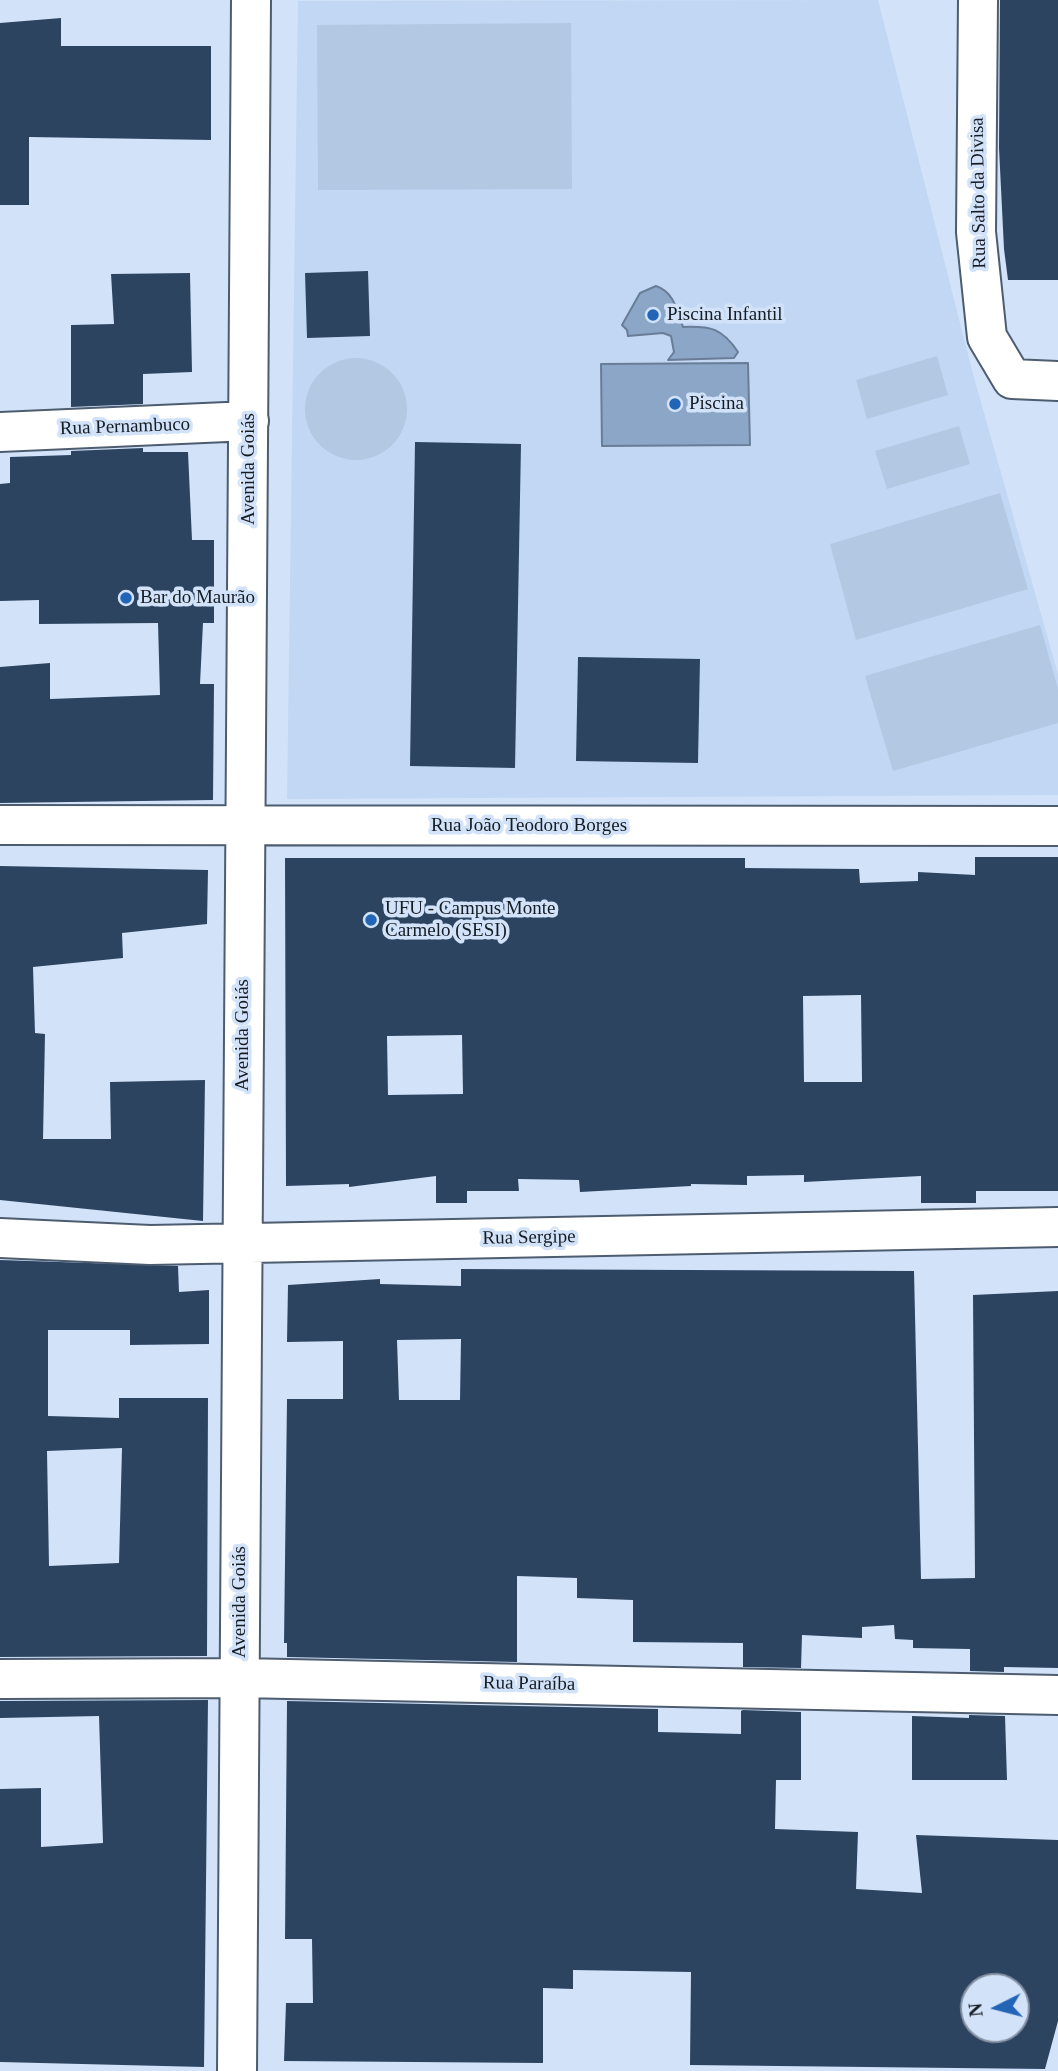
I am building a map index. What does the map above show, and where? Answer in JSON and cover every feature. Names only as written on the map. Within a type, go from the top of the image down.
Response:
[{"type":"street","name":"Avenida Goiás","points":[[237,2071],[251,0]]},
{"type":"street","name":"Rua Salto da Divisa","points":[[978,0],[976,232],[987,337],[1012,379],[1058,381]]},
{"type":"street","name":"Rua Pernambuco","points":[[0,432],[249,421]]},
{"type":"street","name":"Rua João Teodoro Borges","points":[[0,825],[1058,827]]},
{"type":"street","name":"Rua Sergipe","points":[[0,1238],[150,1245],[1058,1227]]},
{"type":"street","name":"Rua Paraíba","points":[[0,1679],[240,1678],[1058,1695]]},
{"type":"shaded area","points":[[878,0],[973,374],[1058,674],[1058,795],[287,799],[298,1]]},
{"type":"shaded area","points":[[571,23],[572,189],[318,190],[317,25]]},
{"type":"shaded area","name":"Piscina Infantil","points":[[656,286],[671,297],[683,327],[708,328],[721,333],[738,352],[734,358],[668,360],[674,352],[671,336],[663,333],[628,336],[622,325],[640,293]]},
{"type":"shaded area","points":[[937,356],[948,395],[867,419],[856,380]]},
{"type":"shaded area","points":[[356,358],[376,361],[399,380],[404,389],[407,409],[404,429],[385,452],[376,457],[356,460],[336,457],[313,438],[308,429],[305,409],[308,389],[327,366],[336,361]]},
{"type":"shaded area","name":"Piscina","points":[[748,363],[750,445],[602,446],[601,364]]},
{"type":"shaded area","points":[[959,426],[970,464],[887,489],[875,451]]},
{"type":"shaded area","points":[[1000,493],[1028,589],[856,640],[830,544]]},
{"type":"shaded area","points":[[1040,625],[1058,689],[1058,723],[893,771],[865,676]]},
{"type":"building","points":[[1000,0],[1058,0],[1058,280],[1008,280],[999,148]]},
{"type":"building","points":[[61,18],[61,46],[211,46],[211,140],[29,137],[29,205],[0,205],[0,23]]},
{"type":"building","points":[[368,271],[370,336],[307,338],[305,273]]},
{"type":"building","points":[[190,273],[192,372],[143,374],[143,404],[71,407],[71,325],[114,324],[111,274]]},
{"type":"building","points":[[415,442],[521,444],[515,768],[410,766]]},
{"type":"building","points":[[143,448],[143,452],[188,452],[192,540],[214,540],[214,623],[203,623],[200,684],[214,684],[213,800],[0,803],[0,667],[50,663],[50,699],[160,695],[158,623],[39,624],[39,600],[0,601],[0,484],[10,483],[10,457],[71,455],[71,451]]},
{"type":"building","points":[[578,657],[700,659],[698,763],[576,761]]},
{"type":"building","points":[[975,857],[1058,857],[1058,1191],[976,1191],[976,1203],[921,1203],[921,1176],[804,1182],[804,1175],[747,1176],[747,1185],[691,1184],[580,1192],[579,1180],[518,1179],[519,1191],[467,1191],[467,1203],[436,1203],[436,1176],[349,1187],[349,1184],[286,1186],[285,858],[745,858],[745,868],[859,869],[860,883],[918,881],[918,872],[975,875]],"holes":[[[861,995],[862,1082],[804,1082],[803,996]],[[462,1035],[463,1094],[388,1095],[387,1036]]]},
{"type":"building","points":[[0,866],[208,870],[207,924],[122,933],[123,958],[33,967],[35,1033],[45,1034],[43,1139],[111,1139],[110,1082],[205,1080],[203,1221],[0,1200]]},
{"type":"building","points":[[0,1260],[178,1266],[179,1292],[209,1290],[209,1344],[130,1345],[130,1330],[48,1330],[48,1416],[119,1418],[119,1398],[208,1398],[207,1656],[0,1657]],"holes":[[[122,1448],[119,1563],[49,1566],[47,1451]]]},
{"type":"building","points":[[461,1269],[914,1271],[921,1579],[975,1578],[973,1295],[1058,1291],[1058,1668],[1004,1667],[1004,1672],[970,1671],[970,1649],[913,1648],[913,1640],[895,1639],[894,1625],[862,1627],[862,1638],[802,1635],[801,1668],[743,1667],[743,1643],[633,1642],[633,1600],[577,1598],[577,1578],[517,1576],[517,1662],[287,1657],[287,1643],[284,1643],[287,1399],[343,1399],[343,1341],[287,1342],[288,1285],[380,1279],[380,1284],[461,1286]],"holes":[[[461,1339],[460,1400],[399,1400],[397,1340]]]},
{"type":"building","points":[[208,1700],[204,2067],[0,2062],[0,1789],[41,1788],[41,1847],[103,1843],[99,1716],[0,1718],[0,1701]]},
{"type":"building","points":[[287,1701],[658,1709],[658,1732],[741,1734],[743,1710],[801,1712],[801,1780],[776,1780],[775,1829],[858,1832],[856,1889],[922,1893],[916,1835],[1058,1840],[1058,2021],[1045,2069],[690,2065],[691,1972],[573,1970],[573,1989],[543,1988],[543,2063],[284,2061],[286,2003],[313,2003],[312,1939],[285,1939]]},
{"type":"building","points":[[969,1715],[1005,1716],[1007,1780],[912,1780],[912,1716],[969,1718]]},
{"type":"place","name":"Piscina Infantil","points":[[653,315]]},
{"type":"place","name":"Piscina","points":[[675,404]]},
{"type":"place","name":"Bar do Maurão","points":[[126,598]]},
{"type":"place","name":"UFU - Campus Monte Carmelo (SESI)","points":[[371,920]]}]
